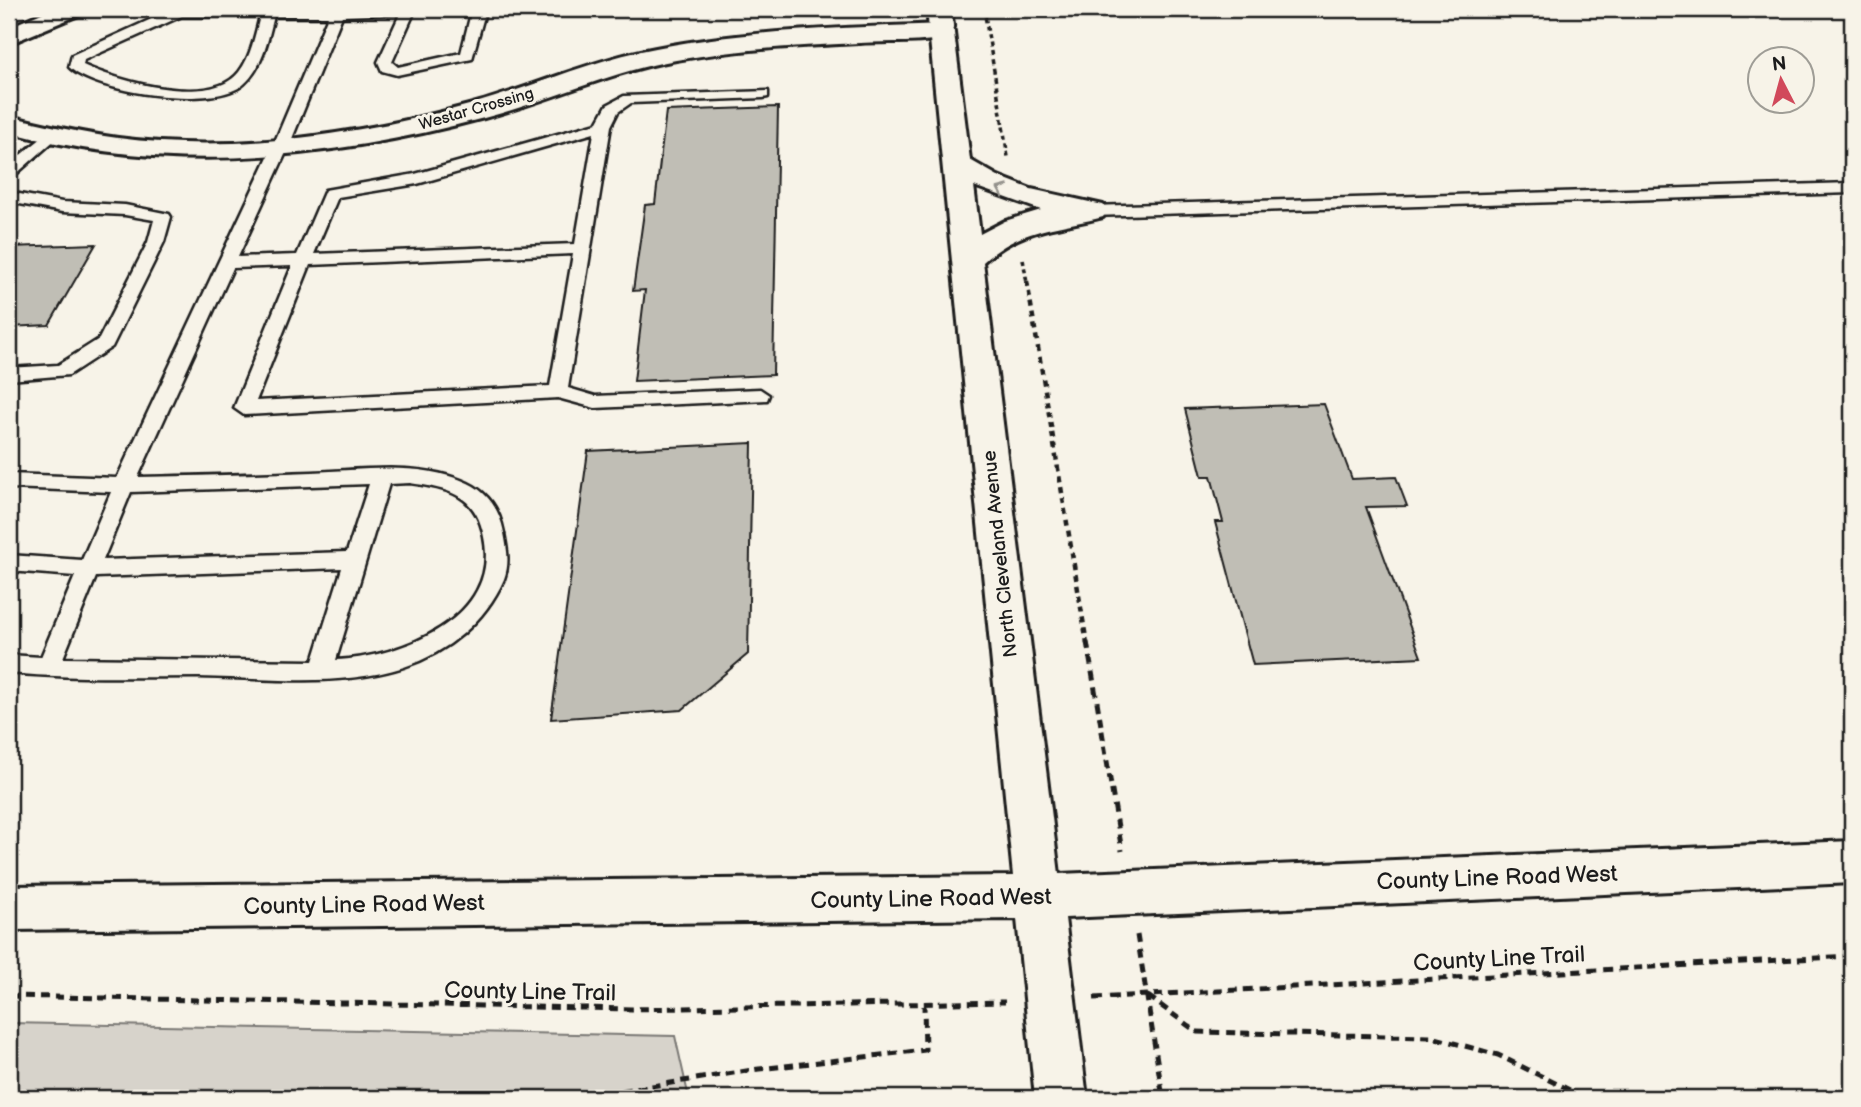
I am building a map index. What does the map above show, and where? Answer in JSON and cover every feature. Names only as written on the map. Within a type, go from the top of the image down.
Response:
[{"type":"main road","points":[[9,36],[72,9]]},
{"type":"main road","name":"Westar Crossing","points":[[9,124],[106,145],[192,149],[281,146],[388,132],[477,111],[639,59],[722,44],[940,20]]},
{"type":"main road","name":"North Cleveland Avenue","points":[[940,20],[1060,1098]]},
{"type":"main road","points":[[956,163],[981,181],[1014,195],[1092,211]]},
{"type":"main road","points":[[967,258],[989,240],[1017,226],[1053,215],[1092,211]]},
{"type":"main road","name":"County Line Road West","points":[[9,908],[1038,897],[1852,862]]},
{"type":"lane","points":[[410,9],[385,62],[387,68],[397,71],[467,56],[479,9]]},
{"type":"lane","points":[[268,13],[254,59],[230,87],[204,92],[166,91],[124,84],[76,67],[78,58],[179,10],[268,13],[426,9]]},
{"type":"lane","points":[[48,667],[124,485],[281,146],[337,12]]},
{"type":"lane","points":[[558,392],[603,126],[609,110],[616,103],[629,99],[763,94]]},
{"type":"lane","points":[[603,126],[417,179],[331,193],[244,408],[558,392],[595,402],[760,395]]},
{"type":"lane","points":[[9,172],[52,135]]},
{"type":"lane","points":[[1092,211],[1852,188]]},
{"type":"lane","points":[[9,197],[62,207],[125,209],[163,217],[156,242],[106,343],[62,371],[9,374]]},
{"type":"lane","points":[[227,263],[582,249]]},
{"type":"lane","points":[[9,481],[124,485],[410,476],[446,481],[475,495],[491,521],[498,555],[490,586],[469,618],[438,642],[383,664],[322,669],[48,667],[9,664]]},
{"type":"lane","points":[[322,669],[381,477]]},
{"type":"lane","points":[[9,563],[89,569],[355,561]]},
{"type":"path","points":[[985,9],[1014,195]]},
{"type":"path","points":[[1017,226],[1163,1098]]},
{"type":"path","name":"County Line Trail","points":[[1147,995],[1852,956]]},
{"type":"path","points":[[1147,995],[1197,1032],[1432,1038],[1498,1055],[1586,1098]]},
{"type":"path","name":"County Line Trail","points":[[9,996],[618,1011],[924,1006],[1049,1000]]},
{"type":"path","points":[[609,1098],[620,1091],[759,1069],[925,1050],[924,1006]]},
{"type":"shaded area","points":[[9,1023],[675,1036],[689,1098],[9,1098]]},
{"type":"building","points":[[778,107],[773,375],[634,381],[645,290],[633,291],[645,205],[655,204],[666,111]]},
{"type":"building","points":[[96,244],[49,325],[9,327],[9,247]]},
{"type":"building","points":[[1324,404],[1352,479],[1396,477],[1407,506],[1366,507],[1421,657],[1253,665],[1215,522],[1223,522],[1211,476],[1202,476],[1185,409]]},
{"type":"building","points":[[752,443],[748,654],[682,710],[551,719],[588,451]]}]
